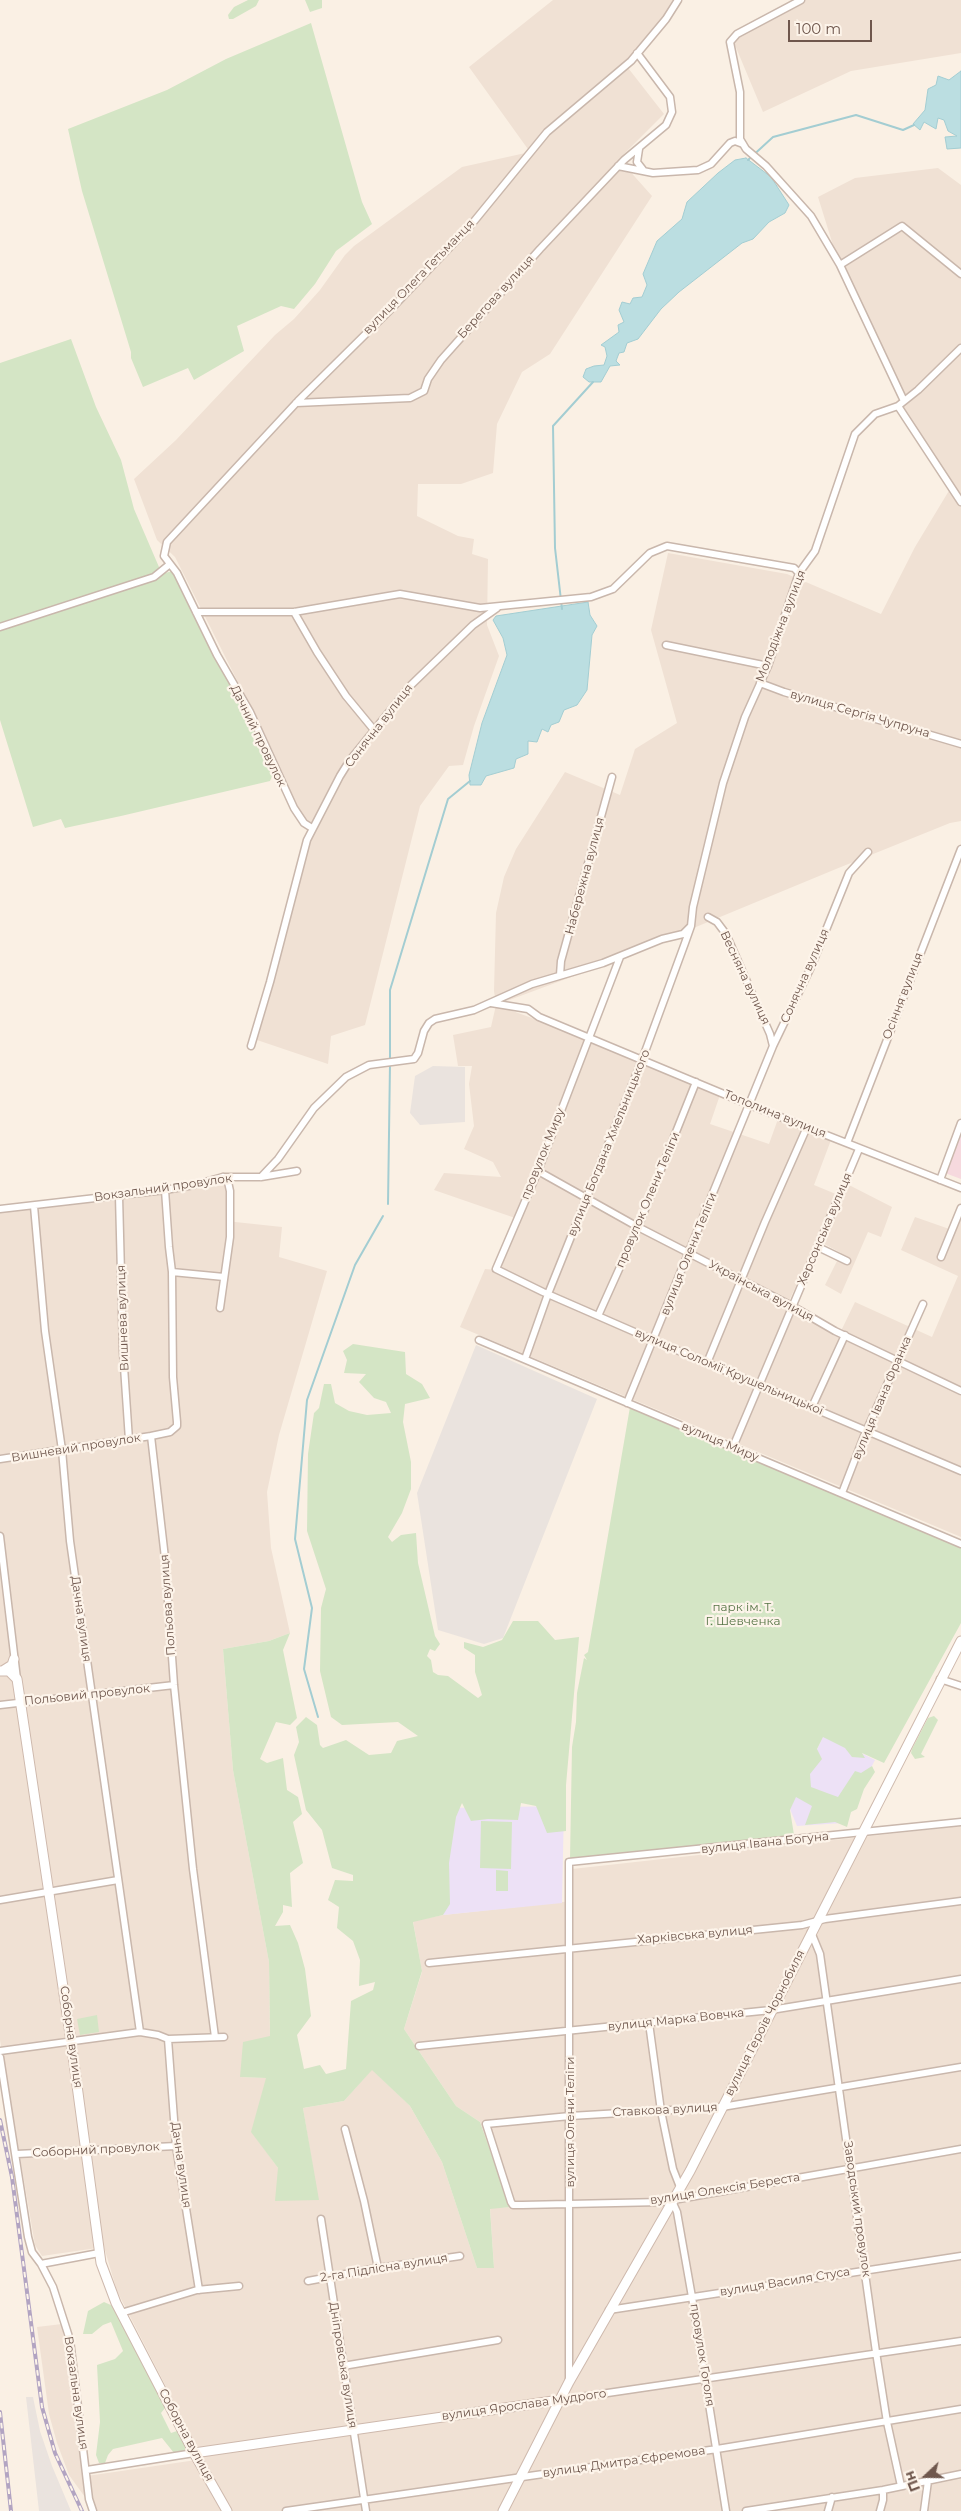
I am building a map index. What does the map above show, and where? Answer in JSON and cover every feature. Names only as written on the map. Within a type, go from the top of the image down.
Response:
[{"type":"street","name":"вулиця Олега Гетьманця","points":[[164,556],[167,542],[296,404],[393,308],[471,225],[547,132],[637,53],[666,19],[678,0]]},
{"type":"street","points":[[743,144],[739,133],[740,92],[730,42],[735,36],[800,0]]},
{"type":"street","name":"Берегова вулиця","points":[[296,404],[410,398],[424,391],[428,379],[441,360],[540,249],[618,166],[661,132],[670,119],[672,112],[670,97],[637,53]]},
{"type":"street","points":[[618,166],[665,173],[698,170],[711,164],[730,143],[738,141],[743,144],[811,216],[840,265],[901,403],[961,502]]},
{"type":"street","points":[[640,148],[637,162],[644,171]]},
{"type":"street","points":[[840,265],[902,226],[961,274]]},
{"type":"street","name":"Молодіжна вулиця","points":[[691,926],[693,907],[723,783],[745,717],[768,666],[799,573],[815,551],[854,434],[875,414],[901,403],[918,390],[961,348]]},
{"type":"street","points":[[196,612],[294,612],[400,594],[480,608],[497,608],[599,595],[620,584],[650,553],[661,547],[673,546],[794,568],[799,573]]},
{"type":"street","name":"Дачний провулок","points":[[164,556],[250,712],[294,808],[304,823],[312,828]]},
{"type":"street","points":[[0,627],[154,577],[170,564]]},
{"type":"street","name":"Сонячна вулиця","points":[[251,1046],[270,982],[307,840],[350,760],[430,665],[473,625],[497,608]]},
{"type":"street","points":[[294,612],[322,660],[374,730]]},
{"type":"street","points":[[666,644],[768,666]]},
{"type":"street","name":"вулиця Сергія Чупруна","points":[[760,683],[784,692],[961,744]]},
{"type":"street","name":"Набережна вулиця","points":[[560,975],[561,961],[612,777]]},
{"type":"street","name":"Осіння вулиця","points":[[846,1143],[961,849]]},
{"type":"street","name":"Сонячна вулиця","points":[[750,1105],[773,1046],[811,967],[849,873],[868,852]]},
{"type":"street","name":"Весняна вулиця","points":[[708,917],[717,922],[726,934],[770,1034],[773,1046]]},
{"type":"street","points":[[261,1177],[278,1159],[314,1108],[346,1077],[369,1065],[414,1059],[418,1053],[428,1023],[435,1019],[474,1010],[532,984],[620,957],[662,940],[683,934],[691,926]]},
{"type":"street","name":"вулиця Богдана Хмельницького","points":[[526,1359],[548,1294],[588,1200],[691,926]]},
{"type":"street","name":"провулок Миру","points":[[497,1270],[497,1264],[538,1171],[620,957]]},
{"type":"street","points":[[490,1003],[528,1009],[539,1016],[589,1038]]},
{"type":"street","name":"Тополина вулиця","points":[[589,1038],[859,1149],[961,1188]]},
{"type":"street","name":"провулок Олени Теліги","points":[[598,1316],[638,1227],[696,1082]]},
{"type":"street","name":"вулиця Олени Теліги","points":[[627,1403],[750,1105]]},
{"type":"street","points":[[940,1180],[961,1123]]},
{"type":"street","points":[[707,1363],[741,1279],[807,1128]]},
{"type":"street","name":"Херсонська вулиця","points":[[733,1447],[859,1149]]},
{"type":"street","name":"Вокзальний провулок","points":[[0,1209],[166,1190],[223,1177],[261,1177],[297,1171]]},
{"type":"street","name":"Українська вулиця","points":[[538,1171],[638,1227],[741,1279],[845,1335],[961,1391]]},
{"type":"street","points":[[220,1308],[230,1237],[230,1191],[228,1182],[223,1177]]},
{"type":"street","points":[[151,1436],[170,1432],[177,1426],[172,1272],[168,1247],[166,1190]]},
{"type":"street","name":"Вишнева вулиця","points":[[119,1196],[122,1352],[130,1440]]},
{"type":"street","name":"Дачна вулиця","points":[[34,1206],[45,1331],[62,1450],[70,1541],[140,2032]]},
{"type":"street","points":[[941,1257],[961,1208]]},
{"type":"street","points":[[818,1247],[847,1261]]},
{"type":"street","name":"вулиця Соломії Крушельницької","points":[[497,1270],[653,1340],[961,1471]]},
{"type":"street","points":[[172,1272],[224,1277]]},
{"type":"street","name":"вулиця Івана Франка","points":[[842,1493],[897,1360],[923,1304]]},
{"type":"street","points":[[812,1408],[845,1335]]},
{"type":"street","name":"вулиця Миру","points":[[479,1340],[961,1544]]},
{"type":"street","name":"Вишневий провулок","points":[[0,1459],[151,1436]]},
{"type":"street","name":"Польова вулиця","points":[[151,1436],[165,1558],[174,1685],[194,1878],[215,2037]]},
{"type":"street","name":"Соборна вулиця","points":[[0,1536],[14,1659],[87,2149],[99,2253],[108,2283],[121,2313],[194,2453],[227,2511]]},
{"type":"street","name":"вулиця Героїв Чорнобиля","points":[[560,2400],[680,2187],[961,1641]]},
{"type":"street","points":[[2,1670],[12,1665],[14,1659]]},
{"type":"street","points":[[2,1670],[13,1673],[17,1679]]},
{"type":"street","points":[[940,1679],[961,1686]]},
{"type":"street","name":"Польовий провулок","points":[[0,1705],[174,1685]]},
{"type":"street","name":"вулиця Івана Богуна","points":[[569,1862],[961,1822]]},
{"type":"street","name":"вулиця Олени Теліги","points":[[569,1862],[571,2354],[569,2382]]},
{"type":"street","points":[[0,1900],[118,1880]]},
{"type":"street","name":"Харківська вулиця","points":[[429,1963],[741,1932],[961,1901]]},
{"type":"street","name":"Заводський провулок","points":[[811,1932],[820,1954],[828,2001],[876,2352],[887,2422],[901,2486]]},
{"type":"street","name":"вулиця Марка Вовчка","points":[[419,2046],[771,2010],[961,1979]]},
{"type":"street","points":[[649,2023],[661,2111],[672,2169],[680,2187]]},
{"type":"street","points":[[0,2051],[140,2032],[158,2034],[168,2039],[224,2037]]},
{"type":"street","name":"Дачна вулиця","points":[[168,2039],[176,2146],[184,2184],[199,2290]]},
{"type":"street","name":"Вокзальна вулиця","points":[[0,2057],[17,2154],[28,2237],[32,2252],[42,2264],[53,2288],[70,2340],[89,2499],[93,2511]]},
{"type":"street","name":"Ставкова вулиця","points":[[486,2124],[570,2116],[722,2107],[961,2067]]},
{"type":"street","name":"вулиця Олексія Береста","points":[[486,2124],[513,2205],[672,2201],[961,2149]]},
{"type":"street","points":[[345,2129],[364,2201],[378,2268]]},
{"type":"street","name":"Соборний провулок","points":[[17,2154],[176,2146]]},
{"type":"street","name":"провулок Гоголя","points":[[672,2201],[678,2212],[726,2511]]},
{"type":"street","name":"Дніпровська вулиця","points":[[321,2220],[366,2511]]},
{"type":"street","points":[[42,2264],[99,2253]]},
{"type":"street","name":"2-га Підлісна вулиця","points":[[308,2281],[460,2256]]},
{"type":"street","name":"вулиця Василя Стуса","points":[[609,2310],[961,2256]]},
{"type":"street","points":[[121,2313],[199,2290],[239,2286]]},
{"type":"street","points":[[343,2366],[498,2340]]},
{"type":"street","name":"вулиця Ярослава Мудрого","points":[[87,2470],[961,2340]]},
{"type":"street","points":[[503,2511],[560,2400]]},
{"type":"street","name":"вулиця Дмитра Єфремова","points":[[286,2511],[717,2449],[961,2409]]},
{"type":"street","points":[[746,2511],[883,2490],[961,2474]]},
{"type":"street","points":[[924,2511],[928,2481]]},
{"type":"street","points":[[880,2511],[884,2500],[883,2490]]},
{"type":"street","points":[[828,2511],[832,2497]]},
{"type":"shaded area","points":[[553,0],[675,0],[670,12],[625,64],[664,114],[619,159],[652,196],[550,354],[522,372],[497,424],[493,473],[461,484],[418,484],[417,516],[458,536],[474,539],[472,554],[488,559],[487,625],[499,656],[474,726],[463,765],[449,766],[420,806],[365,1025],[331,1036],[328,1064],[257,1040],[311,839],[250,706],[175,557],[157,540],[134,479],[176,440],[275,335],[294,319],[320,290],[345,255],[354,246],[462,167],[530,152],[469,67]]},
{"type":"shaded area","points":[[806,0],[961,0],[961,53],[851,71],[763,112],[732,38]]},
{"type":"shaded area","points":[[938,168],[961,185],[961,821],[950,823],[609,963],[496,1005],[494,991],[496,913],[504,877],[516,849],[565,772],[620,795],[635,749],[677,723],[651,630],[668,553],[787,574],[881,614],[915,547],[953,484],[904,408],[847,290],[818,197],[855,178]]},
{"type":"shaded area","points":[[496,1005],[587,1038],[720,1095],[710,1124],[769,1144],[778,1119],[831,1140],[814,1185],[843,1197],[849,1185],[892,1207],[881,1237],[868,1232],[841,1294],[825,1285],[841,1253],[817,1240],[789,1301],[841,1331],[855,1302],[932,1337],[958,1276],[901,1250],[915,1217],[955,1231],[961,1219],[961,1537],[460,1327],[485,1269],[496,1270],[518,1219],[434,1190],[444,1173],[501,1177],[493,1162],[464,1149],[474,1126],[469,1084],[472,1066],[458,1066],[453,1035],[491,1027]]},
{"type":"shaded area","points":[[433,1066],[465,1067],[465,1122],[420,1125],[410,1113],[415,1076]]},
{"type":"shaded area","points":[[961,1134],[961,1179],[945,1173]]},
{"type":"shaded area","points":[[226,1185],[226,1221],[282,1227],[279,1257],[327,1271],[279,1435],[267,1492],[271,1548],[290,1633],[269,1641],[223,1649],[233,1770],[269,1962],[270,2037],[240,2077],[267,2078],[252,2132],[278,2168],[318,2200],[303,2108],[344,2101],[372,2069],[410,2106],[442,2162],[477,2268],[494,2267],[490,2208],[510,2207],[480,2122],[456,2106],[404,2029],[422,1972],[413,1921],[443,1915],[572,1901],[572,1869],[961,1826],[961,2511],[95,2511],[69,2475],[49,2414],[37,2327],[62,2324],[82,2465],[87,2476],[203,2459],[117,2291],[104,2247],[42,2256],[35,2245],[0,2040],[0,1213]]},
{"type":"shaded area","points":[[476,1345],[597,1399],[503,1638],[484,1644],[438,1630],[417,1493]]},
{"type":"shaded area","points":[[824,1734],[875,1760],[843,1823],[797,1826],[790,1809]]},
{"type":"shaded area","points":[[564,1806],[562,1903],[443,1915],[447,1808]]},
{"type":"shaded area","points":[[26,2397],[33,2397],[40,2431],[71,2511],[39,2511]]},
{"type":"green space","points":[[248,0],[259,0],[256,6],[233,19],[229,19],[228,15],[234,7]]},
{"type":"green space","points":[[305,0],[322,0],[322,8],[310,12]]},
{"type":"green space","points":[[311,23],[362,202],[372,224],[336,251],[315,284],[294,309],[281,306],[237,326],[244,351],[194,380],[188,368],[143,387],[131,358],[131,352],[82,191],[68,129],[167,90],[226,59]]},
{"type":"green space","points":[[71,339],[96,407],[121,460],[134,509],[162,574],[172,571],[239,699],[273,774],[270,781],[121,816],[65,828],[61,819],[33,827],[0,720],[0,363]]},
{"type":"green space","points":[[353,1344],[405,1352],[406,1374],[422,1384],[430,1398],[405,1404],[403,1422],[411,1462],[411,1489],[402,1513],[388,1537],[392,1542],[401,1535],[416,1533],[418,1563],[435,1636],[440,1644],[435,1651],[430,1649],[427,1656],[431,1660],[433,1672],[438,1675],[448,1676],[478,1698],[482,1695],[475,1672],[475,1655],[464,1648],[464,1642],[483,1647],[502,1640],[513,1621],[538,1621],[555,1640],[579,1637],[566,1785],[566,1831],[547,1833],[536,1806],[521,1803],[518,1820],[488,1819],[471,1821],[462,1803],[456,1817],[449,1863],[450,1904],[443,1915],[413,1922],[422,1971],[404,2029],[456,2106],[480,2122],[510,2207],[490,2209],[494,2268],[477,2268],[442,2162],[410,2106],[372,2070],[344,2101],[303,2108],[319,2200],[275,2201],[278,2168],[251,2132],[266,2078],[240,2077],[243,2042],[270,2036],[269,1962],[233,1770],[223,1649],[269,1641],[290,1633],[283,1650],[297,1718],[290,1725],[276,1722],[260,1759],[267,1763],[283,1758],[287,1790],[298,1797],[302,1814],[293,1822],[303,1863],[290,1873],[292,1907],[283,1905],[283,1912],[275,1926],[290,1925],[298,1943],[305,1969],[311,2016],[297,2035],[304,2069],[320,2065],[326,2074],[346,2069],[351,2001],[373,1990],[375,1982],[359,1986],[360,1960],[353,1941],[337,1928],[339,1907],[328,1900],[335,1880],[353,1881],[353,1875],[332,1868],[322,1830],[306,1810],[294,1755],[299,1742],[296,1727],[306,1717],[317,1725],[320,1745],[323,1748],[346,1740],[369,1755],[391,1753],[397,1741],[418,1736],[398,1722],[342,1725],[331,1717],[320,1671],[321,1608],[326,1589],[307,1531],[308,1454],[314,1413],[319,1408],[324,1384],[331,1384],[335,1403],[349,1411],[367,1415],[391,1413],[386,1402],[374,1398],[359,1382],[366,1374],[344,1373],[347,1360],[343,1351]]},
{"type":"green space","name":"парк ім. Т. Г. Шевченка","points":[[630,1407],[961,1547],[961,1623],[884,1763],[862,1753],[865,1758],[852,1757],[845,1748],[823,1737],[817,1749],[822,1759],[810,1774],[811,1787],[838,1797],[855,1771],[861,1773],[872,1766],[875,1772],[864,1789],[857,1809],[851,1812],[847,1827],[835,1822],[805,1825],[812,1806],[796,1797],[790,1810],[794,1835],[570,1859],[572,1747],[576,1722],[577,1693],[584,1658],[587,1660],[584,1655],[588,1652]]},
{"type":"green space","points":[[934,1716],[938,1720],[921,1754],[925,1757],[915,1759],[911,1753],[912,1749],[928,1718]]},
{"type":"green space","points":[[481,1821],[512,1822],[511,1869],[480,1868]]},
{"type":"green space","points":[[496,1870],[508,1871],[508,1891],[496,1891]]},
{"type":"green space","points":[[97,2015],[99,2032],[80,2035],[77,2019]]},
{"type":"green space","points":[[104,2302],[113,2306],[165,2408],[161,2413],[171,2433],[177,2431],[185,2446],[185,2451],[174,2453],[162,2438],[113,2449],[105,2463],[99,2463],[96,2455],[100,2422],[97,2365],[115,2359],[123,2351],[111,2322],[103,2325],[92,2334],[83,2334],[88,2311]]},
{"type":"water","points":[[961,71],[961,148],[947,149],[945,137],[957,136],[948,131],[944,120],[938,118],[936,129],[924,122],[920,130],[913,124],[925,110],[928,89],[936,85],[938,76],[949,80]]},
{"type":"water","points":[[746,158],[771,177],[789,205],[785,213],[769,222],[753,239],[742,243],[679,292],[661,309],[638,339],[627,343],[624,352],[619,353],[616,361],[620,365],[610,366],[601,382],[589,382],[583,377],[586,369],[604,365],[607,356],[605,347],[601,345],[619,332],[618,325],[624,322],[619,310],[622,302],[630,304],[633,298],[642,297],[647,285],[643,274],[657,241],[682,219],[687,202],[718,173],[735,160]]},
{"type":"water","points":[[588,602],[590,615],[597,626],[592,635],[587,690],[577,705],[564,710],[559,722],[551,725],[548,732],[542,729],[537,742],[528,741],[528,754],[516,759],[514,768],[486,776],[481,785],[470,785],[469,775],[482,723],[507,655],[503,638],[493,620],[496,616]]},
{"type":"waterway","points":[[748,160],[773,137],[856,115],[903,130],[914,125]]},
{"type":"waterway","points":[[562,609],[555,548],[553,426],[593,382]]},
{"type":"waterway","points":[[390,1060],[390,990],[448,799],[470,781]]},
{"type":"waterway","points":[[388,1204],[390,1064]]},
{"type":"waterway","points":[[318,1717],[304,1669],[312,1608],[295,1539],[307,1400],[355,1265],[383,1216]]},
{"type":"railway","points":[[0,2120],[12,2177],[42,2407],[55,2453],[82,2511]]},
{"type":"railway","points":[[0,2412],[11,2511]]}]
